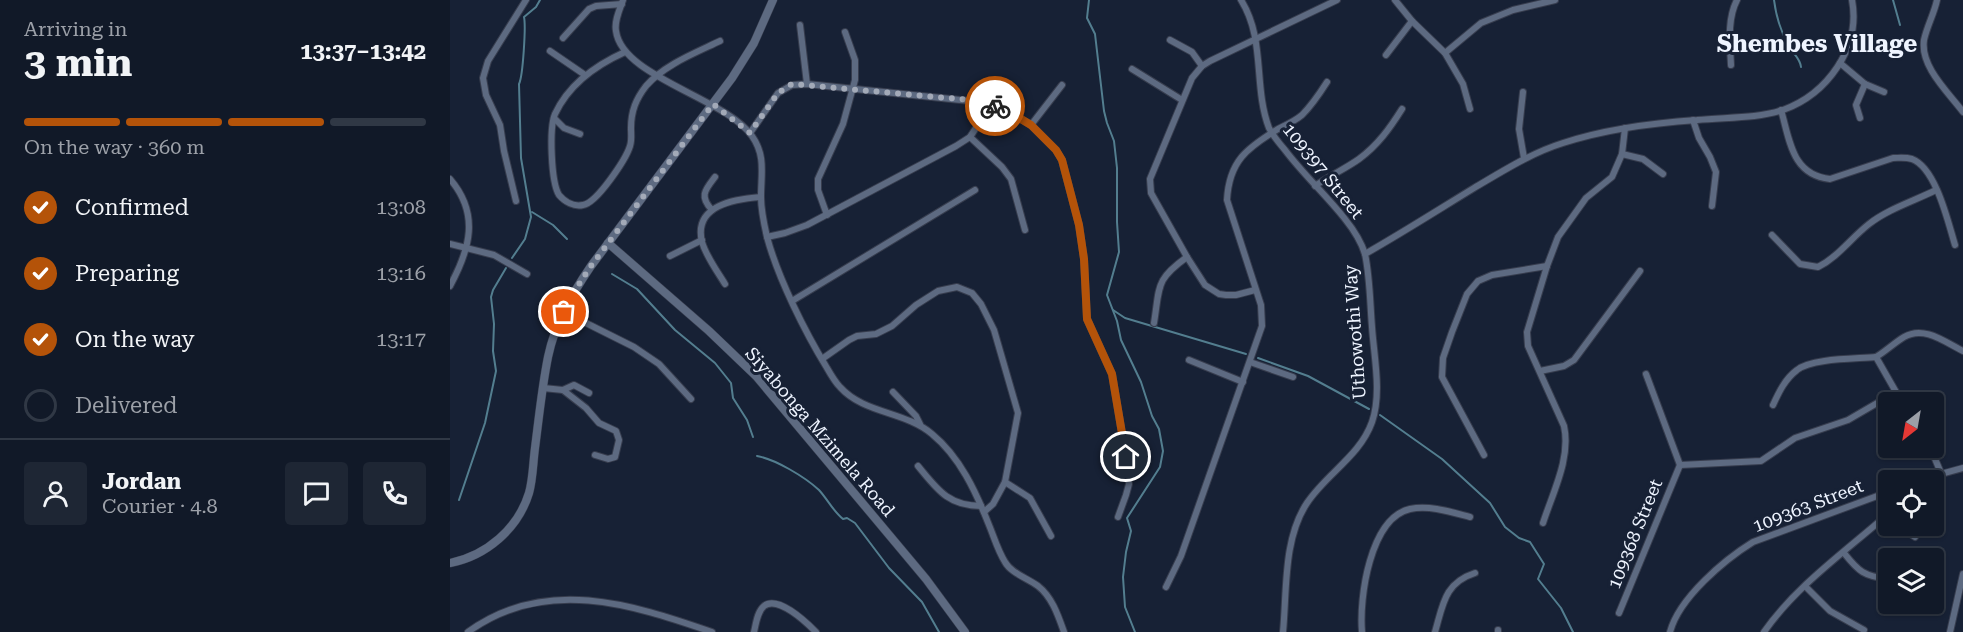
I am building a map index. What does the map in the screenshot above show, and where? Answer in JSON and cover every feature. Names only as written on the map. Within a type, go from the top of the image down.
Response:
[{"type":"street","points":[[516,201],[500,125],[486,96],[483,78],[488,62],[526,0]]},
{"type":"street","points":[[450,563],[464,560],[485,550],[505,534],[523,508],[531,483],[543,388],[551,346],[564,312],[577,287],[608,243],[713,104],[754,43],[772,0]]},
{"type":"street","name":"109397 Street","points":[[1241,0],[1250,16],[1257,40],[1263,101],[1272,133],[1314,186],[1345,219],[1360,241],[1365,254]]},
{"type":"street","points":[[1255,290],[1236,295],[1219,294],[1205,285],[1151,193],[1150,185],[1155,164],[1192,78],[1203,66],[1337,0]]},
{"type":"street","points":[[1395,0],[1412,21],[1445,52],[1463,84],[1470,109]]},
{"type":"street","points":[[1445,52],[1481,23],[1513,10],[1556,0]]},
{"type":"street","points":[[1731,65],[1730,27],[1737,0]]},
{"type":"street","points":[[1365,254],[1524,158],[1562,143],[1624,128],[1766,114],[1804,100],[1825,84],[1840,63],[1852,33],[1854,16],[1852,0]]},
{"type":"street","points":[[1936,0],[1924,41],[1924,51],[1937,78],[1962,108]]},
{"type":"street","points":[[563,38],[590,9],[622,2],[616,31],[625,52],[656,75],[713,104],[750,133],[758,145],[762,158],[761,197],[767,237],[792,301],[840,388],[858,401],[920,424],[943,443],[974,488],[1005,563],[1047,594],[1053,603],[1064,632]]},
{"type":"street","points":[[1386,55],[1412,21]]},
{"type":"street","points":[[801,25],[807,84]]},
{"type":"street","points":[[827,215],[818,190],[818,180],[843,124],[856,64],[845,32]]},
{"type":"street","points":[[1170,40],[1192,52],[1203,66]]},
{"type":"street","points":[[625,52],[585,75],[554,118],[550,137],[557,190],[562,198],[573,205],[589,203],[605,186],[627,153],[632,140],[632,110],[636,100],[656,75],[720,41]]},
{"type":"street","points":[[550,51],[585,75]]},
{"type":"street","points":[[1840,63],[1865,84],[1884,92]]},
{"type":"street","points":[[1132,69],[1182,100]]},
{"type":"street","points":[[1166,587],[1181,556],[1262,326],[1261,305],[1227,200],[1228,182],[1237,161],[1257,143],[1300,116],[1316,100],[1327,82]]},
{"type":"street","points":[[750,133],[778,93],[792,84],[970,100],[1006,110],[1031,125],[1059,155],[1079,225],[1084,259],[1087,319],[1112,374],[1128,474],[1126,495],[1118,517]]},
{"type":"street","points":[[1860,118],[1856,105],[1865,84]]},
{"type":"street","points":[[1031,125],[1062,86]]},
{"type":"street","points":[[1523,92],[1518,120],[1524,158]]},
{"type":"street","points":[[767,237],[807,225],[970,137],[991,105]]},
{"type":"street","points":[[1314,186],[1376,145],[1402,109]]},
{"type":"street","points":[[1781,110],[1797,160],[1811,174],[1830,179],[1904,157],[1921,165],[1936,190],[1955,245]]},
{"type":"street","points":[[554,118],[564,128],[580,134]]},
{"type":"street","points":[[1694,120],[1699,138],[1716,172],[1712,206]]},
{"type":"street","points":[[1543,523],[1566,449],[1564,426],[1528,346],[1527,332],[1558,237],[1586,198],[1612,177],[1622,154],[1624,128]]},
{"type":"street","points":[[970,137],[1002,167],[1011,179],[1025,230]]},
{"type":"street","points":[[1622,154],[1643,159],[1663,174]]},
{"type":"street","points":[[712,210],[704,198],[705,192],[715,177]]},
{"type":"street","points":[[450,179],[460,192],[465,204],[471,232],[450,286]]},
{"type":"street","points":[[792,301],[975,190]]},
{"type":"street","points":[[1772,235],[1797,262],[1805,266],[1818,267],[1838,253],[1869,224],[1936,190]]},
{"type":"street","points":[[725,284],[702,240],[701,231],[705,220],[712,210],[731,201],[761,197]]},
{"type":"street","points":[[670,256],[702,240]]},
{"type":"street","name":"Siyabonga Mzimela Road","points":[[608,243],[702,325],[756,376],[932,585],[965,632]]},
{"type":"street","points":[[450,244],[494,255],[527,274]]},
{"type":"street","name":"Uthowothi Way","points":[[1283,632],[1288,563],[1299,517],[1311,498],[1352,455],[1363,439],[1374,411],[1376,384],[1365,254]]},
{"type":"street","points":[[1154,323],[1163,278],[1168,270],[1187,257]]},
{"type":"street","points":[[1484,455],[1442,376],[1443,358],[1449,340],[1466,297],[1478,281],[1492,275],[1547,266]]},
{"type":"street","points":[[1540,371],[1564,366],[1574,360],[1640,271]]},
{"type":"street","points":[[822,359],[857,336],[876,333],[892,326],[916,305],[938,291],[957,287],[972,293],[981,304],[994,330],[1017,406],[1018,421],[1005,482],[993,504],[982,509],[948,498],[918,466]]},
{"type":"street","points":[[564,312],[634,347],[659,364],[691,399]]},
{"type":"street","points":[[1773,405],[1782,387],[1801,367],[1830,361],[1876,357],[1903,338],[1919,333],[1931,335],[1963,351]]},
{"type":"street","points":[[1876,357],[1896,392]]},
{"type":"street","points":[[1189,360],[1243,382]]},
{"type":"street","points":[[1250,362],[1293,377]]},
{"type":"street","points":[[1646,374],[1680,465],[1761,461],[1795,438],[1848,420],[1878,402]]},
{"type":"street","points":[[543,388],[562,390],[574,385],[589,393]]},
{"type":"street","points":[[562,390],[586,408],[600,423],[616,431],[619,440],[615,457],[608,459],[595,455]]},
{"type":"street","points":[[893,393],[920,424]]},
{"type":"street","name":"109368 Street","points":[[1619,613],[1680,465]]},
{"type":"street","points":[[1944,472],[1963,468]]},
{"type":"street","points":[[1005,482],[1030,498],[1050,536]]},
{"type":"street","name":"109363 Street","points":[[1670,632],[1681,607],[1693,593],[1742,549],[1753,542],[1878,495]]},
{"type":"street","points":[[1362,632],[1360,619],[1364,584],[1384,527],[1396,515],[1408,509],[1432,508],[1470,517]]},
{"type":"street","points":[[1764,632],[1780,611],[1805,586],[1878,523]]},
{"type":"street","points":[[1844,553],[1863,573],[1878,577]]},
{"type":"street","points":[[1435,632],[1447,593],[1461,578],[1475,573]]},
{"type":"street","points":[[1950,632],[1963,574]]},
{"type":"street","points":[[1805,586],[1830,611],[1863,630]]},
{"type":"street","points":[[468,632],[490,618],[520,606],[556,600],[577,600],[620,604],[712,632]]},
{"type":"street","points":[[754,632],[762,607],[768,604],[782,605],[816,632]]},
{"type":"waterway","points":[[512,258],[525,239],[531,217],[521,158],[519,84],[524,51],[524,17],[536,7],[540,0]]},
{"type":"waterway","points":[[1089,0],[1087,18],[1095,34],[1104,111],[1114,141],[1117,168],[1119,252],[1107,295],[1117,321],[1121,340],[1141,382],[1152,416],[1159,429],[1163,451],[1160,467],[1127,518],[1131,531],[1123,577],[1125,607],[1135,632]]},
{"type":"waterway","points":[[1774,0],[1781,30],[1801,67]]},
{"type":"waterway","points":[[1893,0],[1900,25]]},
{"type":"waterway","points":[[532,212],[553,225],[567,239]]},
{"type":"waterway","points":[[459,500],[485,423],[496,371],[491,297],[506,268]]},
{"type":"waterway","points":[[612,274],[637,289],[675,330],[715,363],[731,383],[733,398],[747,420],[753,437]]},
{"type":"waterway","points":[[1113,310],[1125,318],[1246,354]]},
{"type":"waterway","points":[[1258,358],[1308,376],[1369,409]]},
{"type":"waterway","points":[[1380,415],[1442,459],[1490,503],[1505,527],[1519,538],[1530,542],[1544,564],[1538,579],[1561,608],[1573,632]]},
{"type":"waterway","points":[[757,456],[790,469],[819,490],[843,519],[847,518],[855,523],[889,568],[922,602],[939,632]]},
{"type":"way so far","points":[[564,312],[591,266],[713,104],[750,133],[778,93],[792,84],[970,100],[995,106]]},
{"type":"district","name":"Shembes Village","points":[[1817,44]]},
{"type":"route","points":[[995,106],[1031,125],[1056,150],[1062,160],[1079,225],[1084,259],[1087,319],[1112,374],[1126,457]]}]
